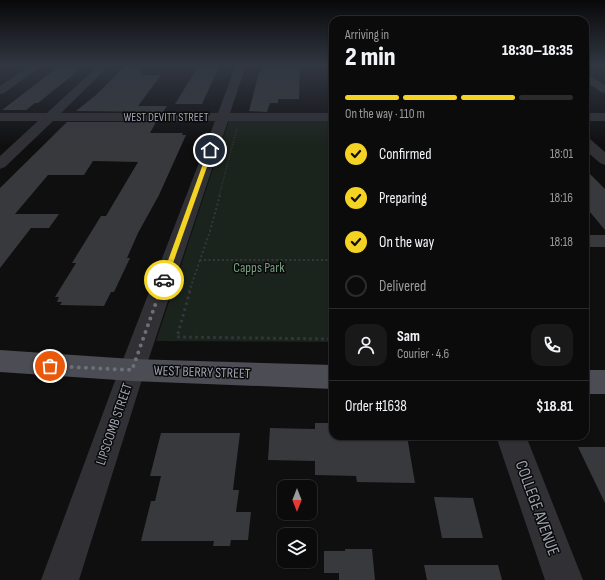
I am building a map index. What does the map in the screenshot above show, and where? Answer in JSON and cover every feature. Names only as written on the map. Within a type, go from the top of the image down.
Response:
[{"type":"main road","name":"WEST BERRY STREET","points":[[0,361],[132,370],[329,376]]},
{"type":"main road","points":[[589,382],[605,382]]},
{"type":"street","points":[[0,164],[76,92]]},
{"type":"street","name":"LIPSCOMB STREET","points":[[60,580],[132,370],[230,121],[236,92]]},
{"type":"street","name":"WEST DEVITT STREET","points":[[0,117],[230,121],[329,117]]},
{"type":"street","points":[[589,117],[605,117]]},
{"type":"street","points":[[589,146],[605,160]]},
{"type":"street","name":"COLLEGE AVENUE","points":[[512,440],[564,580]]},
{"type":"path","points":[[230,121],[210,231],[194,275],[177,337],[329,339]]},
{"type":"path","points":[[200,260],[329,260]]},
{"type":"green space","name":"Capps Park","points":[[229,120],[329,121],[329,342],[156,341]]},
{"type":"building","points":[[25,92],[52,92],[26,110],[2,110]]},
{"type":"building","points":[[99,92],[148,92],[138,106],[167,106],[163,112],[76,111]]},
{"type":"building","points":[[182,92],[208,92],[202,104],[175,104]]},
{"type":"building","points":[[254,92],[299,92],[299,99],[278,99],[278,103],[270,103],[267,112],[249,111]]},
{"type":"building","points":[[67,122],[156,122],[150,133],[183,133],[182,135],[186,135],[159,195],[138,233],[127,258],[130,258],[114,292],[111,292],[104,306],[60,305],[62,302],[57,302],[59,297],[55,297],[76,263],[72,263],[101,216],[106,216],[138,162],[93,161],[84,175],[48,175],[15,214],[59,214],[49,228],[31,228],[0,268],[0,188]]},
{"type":"building","points":[[589,173],[605,189],[605,230],[589,211]]},
{"type":"building","points":[[589,235],[605,235],[605,247],[589,247]]},
{"type":"building","points":[[315,423],[329,423],[329,440],[408,440],[415,483],[357,482],[356,476],[315,475],[315,461],[268,460],[270,428],[315,429]]},
{"type":"building","points":[[161,433],[240,433],[233,490],[239,490],[236,512],[251,512],[248,540],[231,540],[230,546],[213,546],[214,541],[141,541],[151,501],[155,501],[161,476],[150,476]]},
{"type":"building","points":[[578,447],[605,447],[605,503]]},
{"type":"building","points":[[434,497],[473,498],[483,538],[442,538]]},
{"type":"building","points":[[345,549],[372,549],[375,580],[339,580],[339,573],[324,573],[324,551],[345,551]]},
{"type":"building","points":[[424,565],[498,565],[502,580],[427,580]]},
{"type":"way so far","points":[[50,366],[132,370],[164,280]]},
{"type":"route","points":[[164,280],[210,150]]}]
